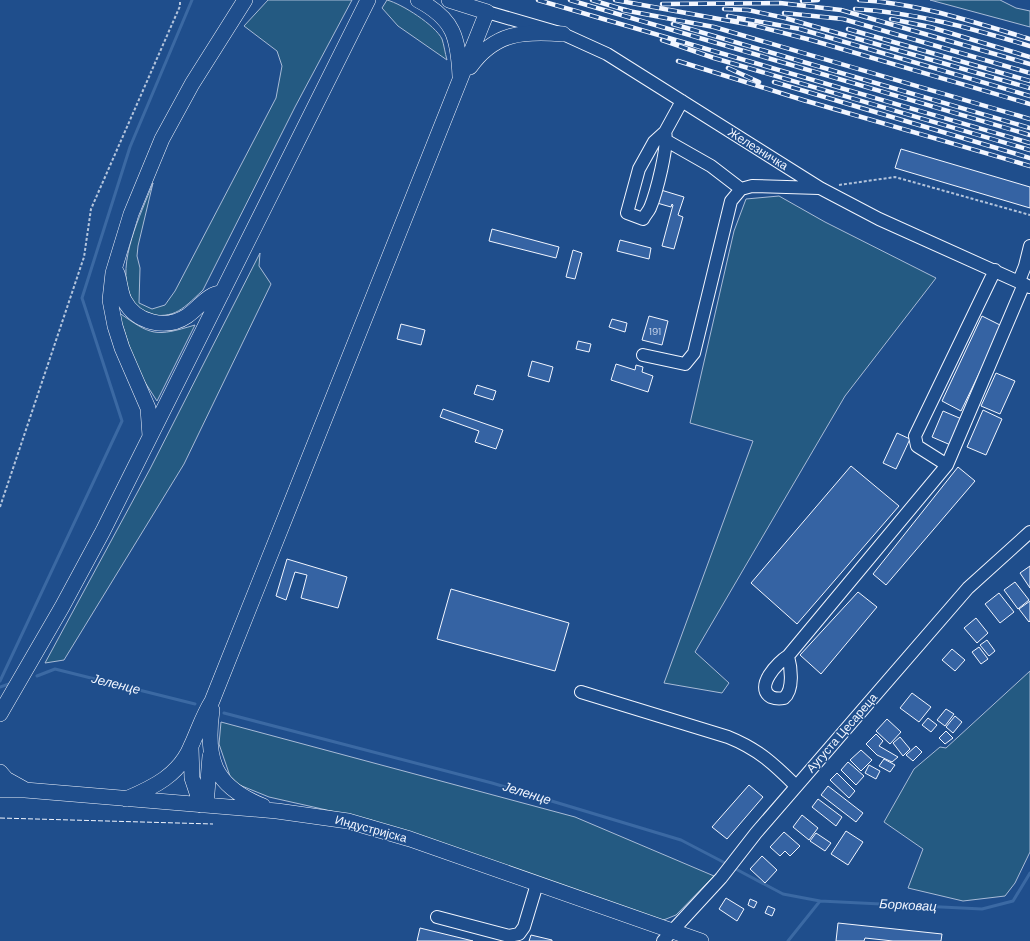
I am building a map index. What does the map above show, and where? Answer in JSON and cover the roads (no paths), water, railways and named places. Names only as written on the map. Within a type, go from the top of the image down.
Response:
[{"type":"main road","points":[[150,439],[148,408],[118,337],[112,314],[110,300],[112,279],[130,214],[162,139],[192,84],[245,0]]},
{"type":"main road","points":[[418,0],[437,11],[452,30],[458,49],[460,81]]},
{"type":"main road","points":[[126,799],[165,780],[179,766],[191,748],[212,701],[487,12],[449,0]]},
{"type":"main road","points":[[0,714],[62,607],[150,439],[367,3]]},
{"type":"main road","points":[[460,81],[481,53],[505,37],[529,32],[562,34]]},
{"type":"main road","points":[[116,268],[124,300],[137,315],[150,321],[166,323],[182,319],[212,295],[222,293]]},
{"type":"main road","points":[[204,805],[210,756],[209,734],[212,701]]},
{"type":"main road","points":[[191,748],[192,778],[204,805]]},
{"type":"main road","points":[[210,756],[218,773],[233,789],[252,802],[277,811]]},
{"type":"main road","points":[[0,772],[6,779],[25,790]]},
{"type":"main road","name":"Индустријска","points":[[0,790],[25,790],[277,811],[329,818],[380,829],[537,884],[668,936],[701,941]]},
{"type":"street","name":"Железничка","points":[[487,12],[562,34],[607,54],[820,188],[879,219],[1024,284]]},
{"type":"street","points":[[666,136],[654,142],[640,169],[627,213],[643,219],[650,209],[666,136],[682,101]]},
{"type":"street","points":[[666,136],[711,166],[741,189]]},
{"type":"street","points":[[644,355],[685,364],[694,353],[731,201],[741,189],[752,186],[820,188]]},
{"type":"street","points":[[788,656],[947,465],[1024,284],[1025,266],[1030,246]]},
{"type":"street","points":[[947,465],[917,446],[915,436],[995,270]]},
{"type":"street","name":"Аугуста Цесареца","points":[[668,936],[726,871],[796,786],[968,588],[1030,532]]},
{"type":"street","points":[[581,692],[728,737],[748,745],[768,758],[796,786]]},
{"type":"street","points":[[437,917],[509,936],[518,934],[524,927],[537,884]]},
{"type":"waterway","points":[[0,681],[122,421],[82,298],[130,147],[192,0]]},
{"type":"waterway","name":"Јеленце","points":[[37,676],[55,669],[195,704]]},
{"type":"waterway","name":"Јеленце","points":[[0,687],[9,684]]},
{"type":"waterway","name":"Јеленце","points":[[224,713],[492,783],[681,840],[727,864]]},
{"type":"waterway","name":"Јеленце","points":[[732,867],[783,894],[820,901]]},
{"type":"waterway","name":"Борковац","points":[[788,941],[820,901],[982,909],[1013,901],[1030,873]]},
{"type":"railway","points":[[538,0],[1030,143]]},
{"type":"railway","points":[[570,0],[1030,135]]},
{"type":"railway","points":[[592,0],[629,11]]},
{"type":"railway","points":[[615,0],[752,25],[811,40],[1030,104]]},
{"type":"railway","points":[[802,1],[818,0]]},
{"type":"railway","points":[[859,0],[924,9],[1030,39]]},
{"type":"railway","points":[[662,4],[780,3],[841,10],[1030,64]]},
{"type":"railway","points":[[724,9],[748,10],[785,18],[1030,88]]},
{"type":"railway","points":[[855,9],[900,14],[944,22],[1030,46]]},
{"type":"railway","points":[[623,10],[714,27],[1030,119]]},
{"type":"railway","points":[[784,13],[843,19],[1030,73]]},
{"type":"railway","points":[[728,16],[800,29],[1030,96]]},
{"type":"railway","points":[[891,19],[930,27],[1030,57]]},
{"type":"railway","points":[[673,24],[1030,128]]},
{"type":"railway","points":[[848,29],[1030,81]]},
{"type":"railway","points":[[662,40],[714,58],[1030,150]]},
{"type":"railway","points":[[678,61],[803,100],[1030,166]]},
{"type":"railway","points":[[728,68],[759,82]]},
{"type":"railway","points":[[774,82],[1030,158]]}]
